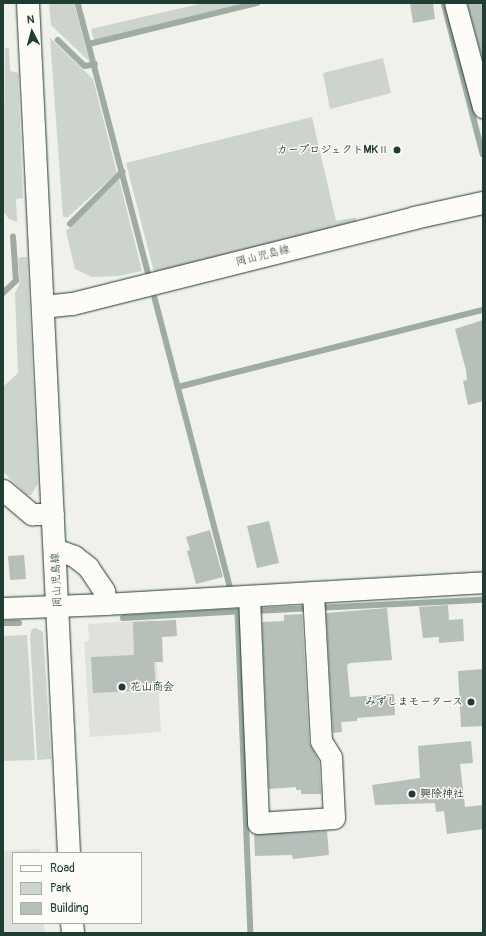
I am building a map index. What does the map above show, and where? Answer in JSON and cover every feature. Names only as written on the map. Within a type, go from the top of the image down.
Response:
[{"type":"main road","name":"岡山児島線","points":[[28,3],[69,852]]},
{"type":"main road","name":"岡山児島線","points":[[43,307],[74,304],[415,218],[483,203]]},
{"type":"street","points":[[454,3],[483,107]]},
{"type":"street","points":[[3,490],[32,514],[53,514]]},
{"type":"street","points":[[55,550],[74,556],[88,567],[104,591],[106,604]]},
{"type":"street","points":[[3,608],[106,604],[249,605],[314,602],[483,582]]},
{"type":"street","points":[[249,605],[258,822],[334,818],[331,757],[321,741],[314,602]]},
{"type":"shaded area","name":"花山商会","points":[[154,620],[161,732],[90,737],[84,641],[89,641],[88,624]]},
{"type":"shaded area","points":[[40,849],[40,852],[12,852],[12,924],[44,924],[45,933],[3,933],[3,851]]},
{"type":"green space","points":[[49,3],[74,3],[89,61],[51,25]]},
{"type":"green space","points":[[203,3],[245,3],[94,40],[91,29]]},
{"type":"green space","points":[[50,38],[93,79],[117,173],[68,217],[63,217]]},
{"type":"green space","points":[[5,48],[9,48],[10,71],[18,73],[23,198],[16,199],[17,222],[9,219],[3,211]]},
{"type":"green space","points":[[383,58],[391,93],[330,109],[323,73]]},
{"type":"green space","points":[[312,117],[336,221],[356,218],[357,222],[154,272],[126,163]]},
{"type":"green space","points":[[119,179],[142,271],[118,276],[92,277],[75,269],[66,231]]},
{"type":"green space","points":[[27,257],[38,484],[31,495],[27,495],[3,472],[3,387],[18,373],[15,293],[20,283],[18,258]]},
{"type":"green space","points":[[36,628],[43,632],[51,759],[37,760],[30,635],[32,629]]},
{"type":"green space","points":[[27,635],[35,760],[3,761],[3,636]]},
{"type":"building","points":[[410,3],[433,3],[435,19],[413,23]]},
{"type":"building","points":[[467,3],[483,3],[482,58]]},
{"type":"building","points":[[483,320],[483,401],[468,405],[463,381],[467,380],[466,370],[455,329]]},
{"type":"building","points":[[269,521],[279,563],[257,568],[247,526]]},
{"type":"building","points":[[210,530],[223,577],[196,584],[187,551],[190,550],[186,537]]},
{"type":"building","points":[[24,555],[26,579],[10,580],[8,556]]},
{"type":"building","points":[[448,605],[449,620],[463,619],[464,641],[439,643],[439,637],[423,638],[419,607]]},
{"type":"building","points":[[387,608],[392,660],[350,663],[347,665],[350,697],[394,694],[395,715],[357,718],[357,721],[341,722],[342,732],[333,733],[326,613]]},
{"type":"building","points":[[302,614],[309,742],[319,761],[321,794],[301,794],[301,790],[296,790],[296,787],[269,789],[262,622],[284,621],[284,615]]},
{"type":"building","points":[[176,620],[177,636],[162,637],[163,662],[154,662],[156,690],[93,693],[91,657],[134,655],[133,622]]},
{"type":"building","name":"みずしまモータース","points":[[483,669],[483,726],[461,727],[458,671]]},
{"type":"building","points":[[471,741],[473,763],[460,764],[465,807],[483,805],[483,829],[447,834],[444,811],[436,812],[435,803],[375,805],[372,785],[420,778],[418,746]]},
{"type":"building","points":[[327,831],[329,855],[293,859],[292,855],[255,856],[254,834]]},
{"type":"waterway","points":[[78,3],[148,272]]},
{"type":"waterway","points":[[89,44],[257,3]]},
{"type":"waterway","points":[[444,3],[483,154]]},
{"type":"waterway","points":[[58,40],[85,66],[95,64]]},
{"type":"waterway","points":[[70,224],[122,172]]},
{"type":"waterway","points":[[3,293],[16,281],[13,237]]},
{"type":"waterway","points":[[155,298],[230,586]]},
{"type":"waterway","points":[[178,387],[483,310]]},
{"type":"waterway","points":[[254,611],[483,600]]},
{"type":"waterway","points":[[123,618],[245,611]]},
{"type":"waterway","points":[[238,612],[251,933]]},
{"type":"waterway","points":[[3,623],[19,623]]},
{"type":"place","name":"カープロジェクトMKⅡ","points":[[397,150]]},
{"type":"place","name":"花山商会","points":[[122,687]]},
{"type":"place","name":"みずしまモータース","points":[[471,702]]},
{"type":"place","name":"興除神社","points":[[412,794]]}]
